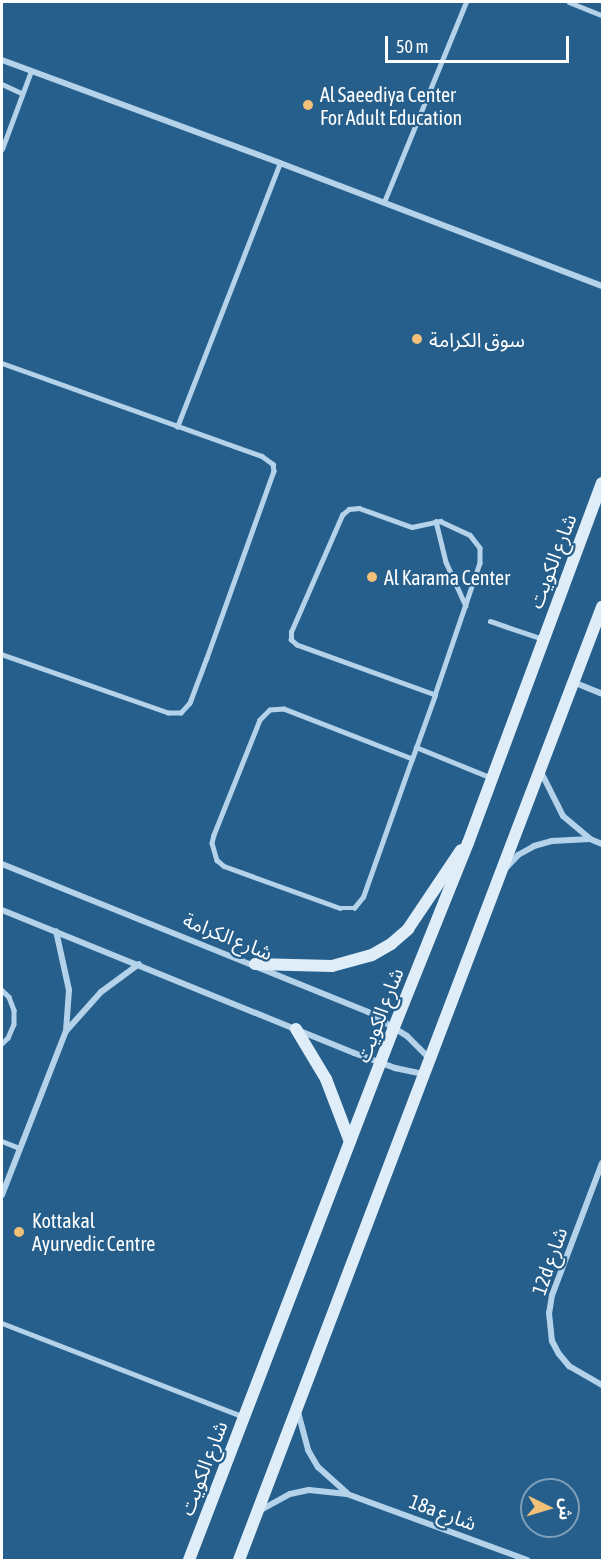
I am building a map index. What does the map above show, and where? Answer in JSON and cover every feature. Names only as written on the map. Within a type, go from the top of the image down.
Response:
[{"type":"main road","name":"شارع الكويت","points":[[189,1560],[394,1027],[468,843],[603,483]]},
{"type":"main road","points":[[239,1560],[298,1412],[499,874],[602,608]]},
{"type":"main road","points":[[255,964],[332,966],[352,962],[391,944],[420,913],[440,878],[468,843]]},
{"type":"main road","points":[[296,1029],[326,1079],[350,1142]]},
{"type":"street","points":[[2,60],[603,286]]},
{"type":"street","points":[[573,682],[603,694]]},
{"type":"street","points":[[540,770],[562,816],[590,839],[603,844]]},
{"type":"street","points":[[499,874],[518,855],[534,846],[552,841],[590,839]]},
{"type":"street","name":"شارع الكرامة","points":[[2,864],[255,964],[368,1012],[394,1027],[430,1059]]},
{"type":"street","points":[[2,910],[381,1063],[424,1074]]},
{"type":"street","points":[[2,1195],[66,1030],[69,990],[56,931]]},
{"type":"street","points":[[66,1030],[101,992],[139,964]]},
{"type":"street","name":"12d شارع","points":[[603,1163],[552,1295],[549,1313],[552,1341],[559,1354],[569,1365],[603,1385]]},
{"type":"street","name":"18a شارع","points":[[298,1412],[305,1440],[318,1467],[347,1494]]},
{"type":"street","name":"18a شارع","points":[[257,1512],[273,1501],[309,1490],[347,1494],[526,1560]]},
{"type":"lane","points":[[384,202],[466,2]]},
{"type":"lane","points":[[569,2],[603,15]]},
{"type":"lane","points":[[2,149],[21,93],[32,71]]},
{"type":"lane","points":[[2,84],[21,93]]},
{"type":"lane","points":[[177,427],[280,163]]},
{"type":"lane","points":[[2,363],[262,456],[273,464],[274,471],[187,709],[181,713],[168,713],[2,655]]},
{"type":"lane","points":[[412,759],[284,709],[270,710],[260,720],[214,835],[212,843],[217,860],[224,866],[339,908],[354,908],[363,897],[464,614],[480,563],[480,548],[470,535],[436,521],[421,527],[412,527],[359,508],[345,511],[290,636],[297,645],[435,695]]},
{"type":"lane","points":[[436,521],[446,562],[466,606]]},
{"type":"lane","points":[[464,614],[472,616]]},
{"type":"lane","points":[[490,621],[543,639]]},
{"type":"lane","points":[[416,747],[492,778]]},
{"type":"lane","points":[[2,990],[9,997],[14,1010],[14,1024],[8,1038],[2,1044]]},
{"type":"lane","points":[[2,1140],[19,1148]]},
{"type":"lane","points":[[2,1323],[244,1417]]},
{"type":"place","name":"Al Saeediya Center For Adult Education","points":[[308,105]]},
{"type":"place","name":"سوق الكرامة","points":[[417,339]]},
{"type":"place","name":"Al Karama Center","points":[[372,577]]},
{"type":"place","name":"Kottakal Ayurvedic Centre","points":[[19,1232]]}]
